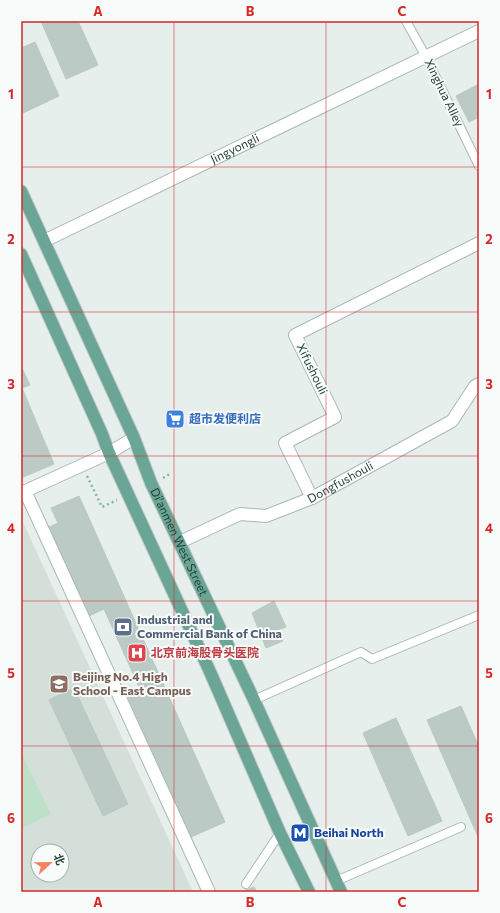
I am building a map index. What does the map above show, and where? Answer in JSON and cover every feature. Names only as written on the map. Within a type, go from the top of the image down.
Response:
[{"type":"main road","name":"Di'anmen West Street","points":[[21,190],[134,438],[151,483],[254,700],[339,887]]},
{"type":"main road","points":[[21,254],[211,674],[280,833],[309,892]]},
{"type":"street","name":"Jingyongli","points":[[44,242],[479,30]]},
{"type":"street","name":"Xifushouli","points":[[312,498],[285,443],[335,417],[295,335],[479,243]]},
{"type":"street","name":"Dongfushouli","points":[[180,542],[240,514],[266,516],[312,498],[452,421],[475,386],[479,384]]},
{"type":"street","points":[[134,438],[110,453],[23,492],[209,892]]},
{"type":"lane","name":"Xinghua Alley","points":[[406,21],[425,56],[479,166]]},
{"type":"lane","points":[[254,700],[361,652],[372,659],[479,616]]},
{"type":"lane","points":[[339,887],[461,826]]},
{"type":"lane","points":[[246,884],[280,833]]},
{"type":"shaded area","name":"Beijing No.4 High School - East Campus","points":[[21,518],[193,892],[21,892]]},
{"type":"green space","points":[[21,753],[51,814],[21,829]]},
{"type":"building","points":[[41,21],[78,21],[98,65],[66,79]]},
{"type":"building","points":[[35,42],[59,96],[21,114],[21,48]]},
{"type":"building","points":[[479,84],[479,117],[469,122],[456,96]]},
{"type":"building","points":[[21,366],[30,385],[22,388],[54,464],[21,478],[21,446],[23,445],[21,442]]},
{"type":"building","name":"北京前海股骨头医院","points":[[79,496],[225,822],[191,837],[127,695],[140,689],[104,609],[89,616],[49,527],[58,523],[51,508]]},
{"type":"building","points":[[274,601],[286,627],[277,630],[283,641],[266,648],[252,613]]},
{"type":"building","points":[[74,688],[128,804],[103,816],[49,700]]},
{"type":"building","points":[[461,706],[479,747],[479,839],[427,720]]},
{"type":"building","points":[[396,718],[442,821],[408,836],[363,733]]},
{"type":"building","points":[[254,887],[257,892],[241,892]]},
{"type":"place","name":"超市发便利店","points":[[175,419]]},
{"type":"place","name":"Industrial and Commercial Bank of China","points":[[123,627]]},
{"type":"place","name":"北京前海股骨头医院","points":[[137,653]]},
{"type":"place","name":"Beijing No.4 High School - East Campus","points":[[59,684]]},
{"type":"place","name":"Beihai North","points":[[300,833]]}]
